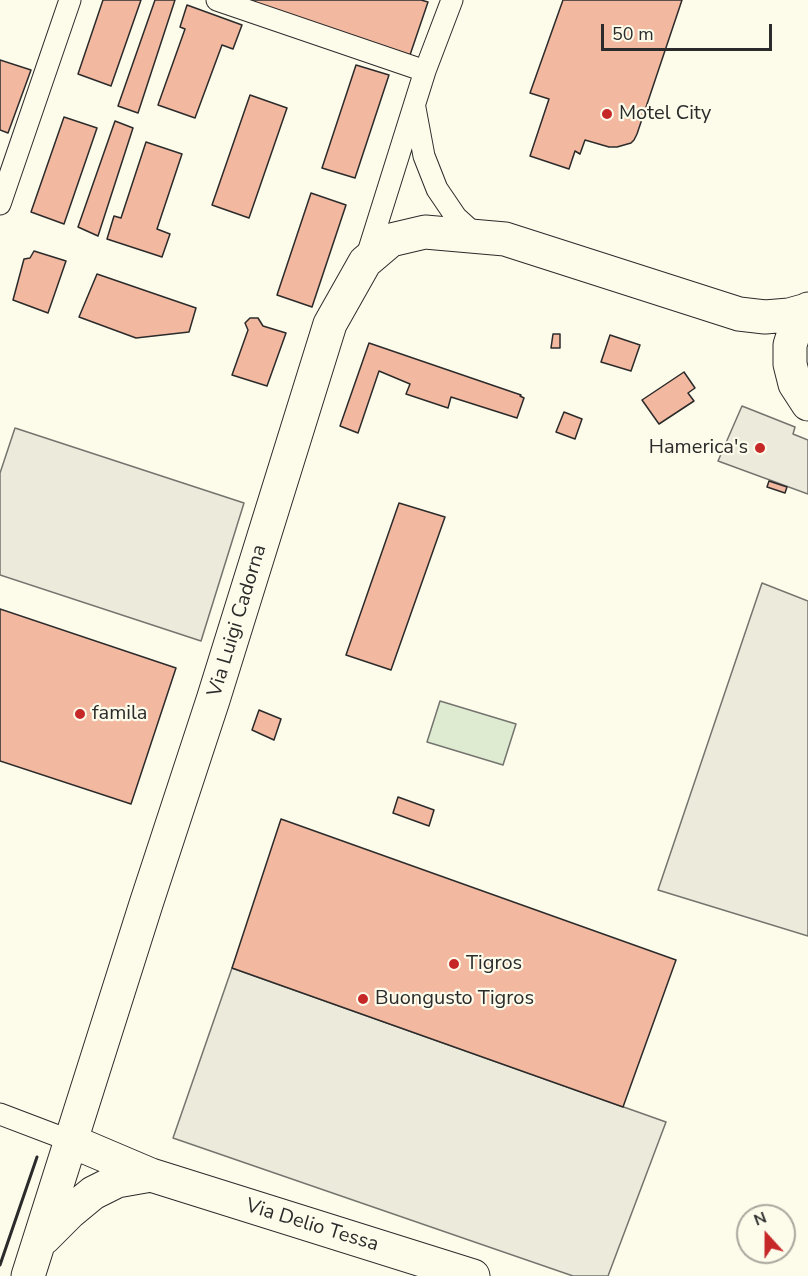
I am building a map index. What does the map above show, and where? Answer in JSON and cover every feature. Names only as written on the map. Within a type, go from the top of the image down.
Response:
[{"type":"main road","points":[[365,262],[391,240],[425,232],[477,236],[505,239],[739,314],[765,317],[789,315],[807,309]]},
{"type":"main road","name":"Via Luigi Cadorna","points":[[28,1276],[213,700],[330,324],[365,262]]},
{"type":"main road","points":[[807,309],[796,326],[790,345],[789,364],[795,384],[808,404]]},
{"type":"main road","name":"Via Luigi Cadorna","points":[[15,1276],[33,1225],[71,1140]]},
{"type":"main road","name":"Via Delio Tessa","points":[[71,1140],[151,1175],[473,1276]]},
{"type":"main road","name":"Via Delio Tessa","points":[[40,1242],[93,1193],[117,1181],[151,1175]]},
{"type":"street","points":[[0,204],[70,0]]},
{"type":"street","points":[[217,0],[425,71]]},
{"type":"street","name":"Via Luigi Cadorna","points":[[365,262],[425,71],[452,0]]},
{"type":"street","name":"Via Luigi Cadorna","points":[[414,106],[424,156],[437,189],[456,217],[477,236]]},
{"type":"street","points":[[0,1114],[71,1140]]},
{"type":"green space","points":[[440,701],[516,724],[503,765],[427,742]]},
{"type":"shaded area","points":[[742,406],[795,427],[793,434],[808,440],[808,494],[718,461]]},
{"type":"shaded area","points":[[15,428],[244,503],[201,641],[0,575],[0,473]]},
{"type":"shaded area","points":[[762,583],[808,601],[808,936],[658,890]]},
{"type":"shaded area","points":[[232,968],[666,1122],[608,1276],[573,1276],[173,1138]]},
{"type":"building","points":[[103,0],[141,0],[111,86],[78,74]]},
{"type":"building","points":[[155,0],[175,0],[138,113],[118,106]]},
{"type":"building","points":[[246,0],[421,0],[428,2],[410,55]]},
{"type":"building","points":[[563,0],[682,0],[634,140],[617,147],[609,147],[585,140],[580,154],[575,151],[569,169],[530,156],[549,99],[530,93]]},
{"type":"building","points":[[187,5],[242,25],[233,49],[222,45],[195,118],[158,105],[185,29],[180,27]]},
{"type":"building","points":[[0,60],[31,70],[8,133],[0,130]]},
{"type":"building","points":[[356,65],[389,75],[355,178],[322,168]]},
{"type":"building","points":[[250,95],[287,108],[249,218],[212,205]]},
{"type":"building","points":[[64,117],[97,128],[64,224],[31,212]]},
{"type":"building","points":[[115,121],[133,128],[98,236],[78,227]]},
{"type":"building","points":[[146,142],[182,154],[157,229],[170,234],[162,257],[107,239],[114,216],[121,218]]},
{"type":"building","points":[[311,193],[346,205],[312,307],[277,295]]},
{"type":"building","points":[[34,251],[66,261],[48,313],[13,300],[24,259],[30,258]]},
{"type":"building","points":[[97,274],[196,308],[189,332],[136,338],[79,317]]},
{"type":"building","points":[[250,318],[258,318],[263,326],[286,333],[267,386],[232,375],[248,330],[245,323]]},
{"type":"building","points":[[553,334],[560,334],[560,348],[551,348]]},
{"type":"building","points":[[610,335],[640,345],[631,371],[601,362]]},
{"type":"building","points":[[369,343],[521,395],[524,398],[517,418],[451,397],[448,408],[406,394],[410,384],[379,371],[358,433],[340,426]]},
{"type":"building","points":[[684,372],[695,388],[688,393],[694,401],[659,424],[642,400]]},
{"type":"building","points":[[564,412],[582,419],[575,439],[556,432]]},
{"type":"building","points":[[769,481],[787,487],[785,493],[767,487]]},
{"type":"building","points":[[399,503],[445,517],[391,670],[346,655]]},
{"type":"building","name":"famila","points":[[0,609],[176,668],[131,804],[0,761]]},
{"type":"building","points":[[259,710],[281,719],[274,740],[252,730]]},
{"type":"building","points":[[398,797],[434,810],[429,826],[393,813]]},
{"type":"building","name":"Tigros","points":[[281,819],[676,960],[623,1107],[232,968]]},
{"type":"wall","points":[[0,1265],[37,1157]]},
{"type":"place","name":"Motel City","points":[[607,114]]},
{"type":"place","name":"Hamerica's","points":[[760,448]]},
{"type":"place","name":"famila","points":[[80,714]]},
{"type":"place","name":"Tigros","points":[[454,964]]},
{"type":"place","name":"Buongusto Tigros","points":[[363,999]]}]
